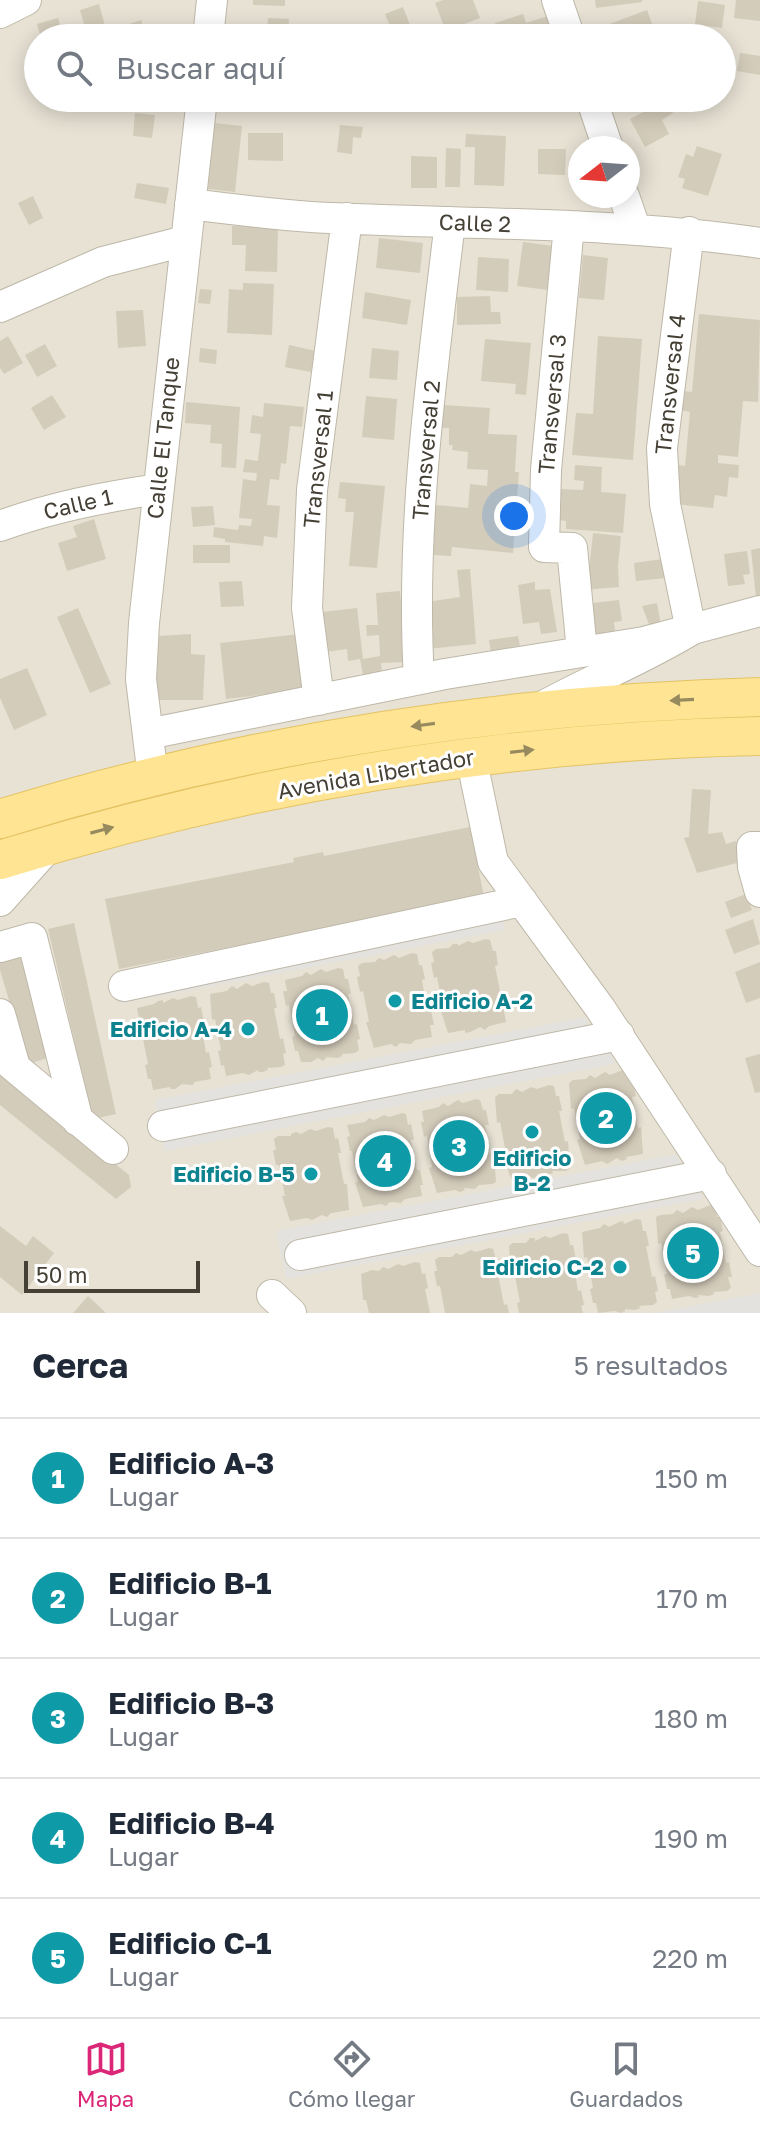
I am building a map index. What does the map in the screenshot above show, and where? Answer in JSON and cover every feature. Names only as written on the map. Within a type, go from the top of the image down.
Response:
[{"type":"main road","name":"Avenida Libertador","points":[[0,819],[153,777],[349,737],[535,710],[760,697]]},
{"type":"main road","name":"Avenida Libertador","points":[[0,860],[136,821],[301,785],[471,757],[642,741],[760,736]]},
{"type":"street","points":[[0,13],[26,0]]},
{"type":"street","points":[[209,24],[212,0]]},
{"type":"street","points":[[557,0],[565,24]]},
{"type":"street","name":"Calle El Tanque","points":[[153,777],[141,679],[144,623],[200,112]]},
{"type":"street","points":[[596,112],[604,136]]},
{"type":"street","name":"Calle 2","points":[[190,204],[347,218],[635,228],[689,232],[760,243]]},
{"type":"street","points":[[628,208],[635,228]]},
{"type":"street","name":"Transversal 1","points":[[319,700],[307,608],[312,490],[347,218]]},
{"type":"street","name":"Transversal 2","points":[[419,679],[415,615],[426,433],[450,222]]},
{"type":"street","name":"Transversal 3","points":[[569,226],[547,456],[544,547],[572,548],[582,651]]},
{"type":"street","name":"Transversal 4","points":[[689,232],[662,460],[665,504],[691,630]]},
{"type":"street","points":[[0,307],[103,262],[185,241]]},
{"type":"street","name":"Calle 1","points":[[0,526],[56,507],[158,489]]},
{"type":"street","points":[[148,734],[419,679],[644,642],[760,611]]},
{"type":"street","points":[[535,710],[691,630]]},
{"type":"street","points":[[471,757],[493,862],[619,1035],[760,1251]]},
{"type":"street","points":[[0,901],[50,845]]},
{"type":"street","points":[[760,847],[752,847],[753,867],[760,892]]},
{"type":"street","points":[[124,986],[522,901]]},
{"type":"street","points":[[0,947],[32,938],[78,1121]]},
{"type":"street","points":[[0,1014],[7,1061],[113,1149]]},
{"type":"street","points":[[163,1126],[619,1035]]},
{"type":"street","points":[[300,1255],[711,1174]]},
{"type":"shaded area","points":[[0,0],[760,0],[760,1313],[0,1313]]},
{"type":"shaded area","points":[[499,901],[505,930],[119,1004],[113,974]]},
{"type":"shaded area","points":[[586,1017],[591,1046],[610,1043],[614,1064],[164,1151],[155,1100]]},
{"type":"shaded area","points":[[678,1154],[683,1182],[698,1180],[702,1199],[286,1279],[276,1231]]},
{"type":"shaded area","points":[[760,1293],[760,1313],[654,1313]]},
{"type":"building","points":[[253,0],[285,0],[285,6],[253,5]]},
{"type":"building","points":[[473,0],[480,18],[464,24],[443,24],[435,3]]},
{"type":"building","points":[[595,0],[642,0],[642,2],[596,8]]},
{"type":"building","points":[[736,0],[760,0],[760,21],[734,18]]},
{"type":"building","points":[[698,1],[725,5],[723,24],[695,24]]},
{"type":"building","points":[[99,4],[104,24],[84,24],[80,10]]},
{"type":"building","points":[[403,7],[410,24],[389,24],[385,14]]},
{"type":"building","points":[[647,10],[652,24],[609,24]]},
{"type":"building","points":[[523,14],[526,23],[548,16],[551,24],[495,24]]},
{"type":"building","points":[[58,18],[60,24],[37,24]]},
{"type":"building","points":[[268,18],[289,19],[289,24],[268,24]]},
{"type":"building","points":[[740,53],[760,56],[760,75],[737,71]]},
{"type":"building","points":[[643,112],[672,112],[662,120],[669,134],[645,147],[630,119]]},
{"type":"building","points":[[135,113],[155,115],[152,138],[133,136]]},
{"type":"building","points":[[214,123],[242,126],[235,192],[208,189]]},
{"type":"building","points":[[340,125],[363,127],[361,138],[353,137],[352,154],[337,152]]},
{"type":"building","points":[[248,133],[283,133],[283,161],[248,160]]},
{"type":"building","points":[[466,134],[506,136],[504,186],[474,185],[475,147],[465,147]]},
{"type":"building","points":[[697,146],[722,154],[708,196],[682,188],[685,179],[678,177],[686,154],[693,157]]},
{"type":"building","points":[[446,148],[461,149],[460,187],[445,187]]},
{"type":"building","points":[[538,149],[566,149],[565,175],[538,174]]},
{"type":"building","points":[[411,156],[437,157],[437,188],[411,188]]},
{"type":"building","points":[[137,183],[169,188],[166,204],[134,198]]},
{"type":"building","points":[[33,196],[43,218],[29,225],[18,203]]},
{"type":"building","points":[[232,226],[278,227],[277,272],[245,271],[246,245],[232,245]]},
{"type":"building","points":[[379,238],[423,243],[420,273],[376,268]]},
{"type":"building","points":[[523,242],[553,246],[548,290],[517,286]]},
{"type":"building","points":[[583,255],[608,258],[604,300],[579,298]]},
{"type":"building","points":[[478,257],[509,259],[508,292],[476,290]]},
{"type":"building","points":[[243,283],[274,284],[272,335],[227,333],[229,289],[243,290]]},
{"type":"building","points":[[200,289],[212,290],[210,304],[198,303]]},
{"type":"building","points":[[365,292],[411,300],[407,325],[362,318]]},
{"type":"building","points":[[490,296],[491,312],[500,312],[501,324],[457,325],[457,297]]},
{"type":"building","points":[[143,310],[146,346],[118,348],[116,311]]},
{"type":"building","points":[[699,314],[760,320],[758,402],[743,401],[738,457],[718,455],[718,463],[739,465],[738,478],[729,477],[727,497],[715,495],[713,508],[674,504],[678,465],[685,466],[690,412],[681,410],[683,391],[692,392]]},
{"type":"building","points":[[8,336],[23,363],[4,374],[0,368],[0,341]]},
{"type":"building","points":[[598,336],[642,339],[633,460],[572,455],[576,413],[593,414]]},
{"type":"building","points":[[485,339],[531,343],[526,395],[515,394],[516,384],[481,381]]},
{"type":"building","points":[[45,344],[57,366],[37,377],[25,355]]},
{"type":"building","points":[[289,345],[316,351],[311,372],[285,367]]},
{"type":"building","points":[[200,348],[217,350],[216,364],[199,362]]},
{"type":"building","points":[[372,348],[399,351],[397,380],[369,378]]},
{"type":"building","points":[[52,395],[66,417],[44,430],[31,408]]},
{"type":"building","points":[[366,396],[397,399],[394,440],[362,437]]},
{"type":"building","points":[[186,402],[240,407],[236,468],[221,467],[222,444],[210,443],[211,425],[185,423]]},
{"type":"building","points":[[264,403],[304,407],[302,427],[290,426],[286,464],[281,463],[279,480],[270,479],[267,505],[280,506],[277,538],[264,536],[263,546],[225,542],[225,539],[213,537],[214,527],[238,530],[239,525],[251,526],[252,519],[239,518],[243,479],[256,481],[257,473],[243,472],[245,459],[258,461],[261,434],[250,433],[252,415],[263,417]]},
{"type":"building","points":[[443,405],[490,408],[488,434],[517,435],[515,472],[519,472],[513,553],[452,547],[451,556],[432,555],[436,505],[468,508],[470,484],[487,486],[488,470],[467,469],[468,452],[452,450],[453,445],[449,445],[449,428],[441,428]]},
{"type":"building","points":[[575,465],[602,467],[601,492],[626,494],[623,533],[566,529],[566,521],[556,520],[558,489],[583,490],[584,481],[574,480]]},
{"type":"building","points":[[340,482],[385,486],[377,568],[349,566],[354,512],[345,512],[346,499],[338,498]]},
{"type":"building","points":[[213,506],[215,525],[193,527],[191,507]]},
{"type":"building","points":[[94,519],[106,559],[67,571],[58,543],[77,537],[73,526]]},
{"type":"building","points":[[593,533],[621,536],[619,587],[584,590],[582,570],[589,569]]},
{"type":"building","points":[[193,545],[230,545],[230,563],[193,563]]},
{"type":"building","points":[[760,548],[760,596],[756,597],[751,550]]},
{"type":"building","points":[[747,551],[750,574],[743,575],[745,584],[728,586],[724,554]]},
{"type":"building","points":[[663,559],[666,578],[636,581],[634,563]]},
{"type":"building","points":[[470,569],[476,644],[427,649],[427,602],[460,597],[457,570]]},
{"type":"building","points":[[242,581],[244,606],[221,607],[219,582]]},
{"type":"building","points":[[535,582],[535,590],[550,589],[557,632],[541,634],[539,622],[523,624],[518,585]]},
{"type":"building","points":[[400,591],[406,662],[381,663],[382,671],[363,675],[360,659],[348,661],[347,649],[326,652],[322,612],[357,608],[363,659],[380,656],[379,635],[367,636],[366,625],[378,625],[376,593]]},
{"type":"building","points":[[619,600],[622,621],[614,622],[615,632],[594,634],[584,604]]},
{"type":"building","points":[[657,603],[661,625],[650,627],[642,606]]},
{"type":"building","points":[[78,608],[111,684],[90,693],[57,617]]},
{"type":"building","points":[[191,634],[191,654],[205,655],[203,700],[153,700],[159,636]]},
{"type":"building","points":[[299,634],[302,690],[226,699],[220,643]]},
{"type":"building","points":[[518,636],[520,646],[511,647],[512,651],[491,653],[489,640]]},
{"type":"building","points":[[27,668],[47,715],[14,730],[0,698],[0,679]]},
{"type":"building","points":[[692,789],[711,790],[708,834],[722,832],[726,844],[736,841],[741,862],[697,873],[684,838],[689,837]]},
{"type":"building","points":[[470,827],[484,897],[119,969],[105,899],[294,862],[293,858],[323,852],[324,856]]},
{"type":"building","points":[[746,894],[752,910],[731,918],[725,902]]},
{"type":"building","points":[[753,919],[760,944],[734,954],[725,930]]},
{"type":"building","points":[[74,923],[116,1114],[93,1119],[48,929]]},
{"type":"building","points":[[490,940],[493,951],[496,951],[498,965],[495,966],[501,996],[505,996],[506,1022],[485,1030],[480,1027],[465,1033],[465,1030],[448,1033],[440,1008],[443,1008],[437,977],[434,978],[431,963],[434,962],[432,952],[453,944],[458,946],[468,941],[473,943]]},
{"type":"building","points":[[20,954],[51,1057],[28,1064],[0,970],[0,960]]},
{"type":"building","name":"Edificio A-2","points":[[417,954],[419,965],[422,965],[427,1011],[431,1010],[434,1025],[430,1025],[432,1037],[415,1040],[411,1044],[400,1043],[396,1047],[391,1044],[374,1048],[366,1022],[369,1022],[363,991],[360,992],[357,977],[360,976],[358,966],[379,958],[384,960],[394,955],[399,958]]},
{"type":"building","points":[[760,962],[760,998],[746,1003],[735,972]]},
{"type":"building","points":[[321,969],[326,972],[343,969],[345,979],[348,979],[354,1025],[357,1024],[360,1039],[357,1040],[359,1050],[338,1058],[301,1062],[298,1051],[295,1051],[289,1005],[286,1006],[283,991],[287,991],[285,980],[306,972],[311,975]]},
{"type":"building","name":"Edificio A-4","points":[[246,983],[252,986],[269,983],[271,993],[274,993],[280,1039],[283,1038],[286,1053],[283,1054],[285,1065],[267,1068],[263,1072],[258,1070],[249,1075],[226,1076],[218,1051],[221,1050],[215,1019],[212,1020],[210,994],[227,991],[232,986],[237,989]]},
{"type":"building","points":[[196,997],[198,1008],[201,1007],[206,1053],[209,1052],[212,1067],[209,1068],[211,1079],[194,1082],[193,1085],[182,1084],[175,1089],[153,1090],[136,1019],[139,1019],[137,1008]]},
{"type":"building","points":[[760,1054],[760,1092],[755,1093],[745,1058]]},
{"type":"building","points":[[628,1071],[629,1082],[633,1082],[636,1096],[632,1097],[638,1128],[641,1127],[643,1154],[626,1157],[622,1161],[617,1158],[607,1164],[602,1161],[585,1165],[577,1140],[580,1139],[574,1108],[571,1109],[569,1083],[590,1075],[595,1078],[605,1072],[610,1075]]},
{"type":"building","points":[[0,1072],[129,1175],[131,1187],[116,1199],[0,1105]]},
{"type":"building","name":"Edificio B-2","points":[[554,1086],[556,1096],[559,1096],[570,1168],[552,1171],[548,1175],[537,1174],[533,1178],[528,1175],[511,1179],[503,1154],[506,1153],[500,1122],[497,1123],[495,1097],[512,1094],[516,1089],[522,1092],[531,1087],[537,1089]]},
{"type":"building","points":[[476,1099],[486,1110],[489,1125],[485,1125],[491,1156],[494,1155],[496,1182],[479,1185],[475,1189],[464,1188],[460,1192],[437,1193],[429,1168],[432,1167],[427,1136],[424,1137],[421,1122],[424,1122],[422,1111],[443,1103],[448,1106],[458,1100],[463,1103]]},
{"type":"building","points":[[406,1114],[408,1125],[411,1124],[414,1139],[411,1140],[423,1185],[420,1185],[422,1196],[405,1199],[401,1203],[390,1202],[386,1206],[363,1207],[355,1182],[358,1182],[347,1125]]},
{"type":"building","name":"Edificio B-5","points":[[333,1128],[335,1139],[338,1138],[349,1210],[312,1220],[290,1221],[273,1150],[276,1150],[274,1139]]},
{"type":"building","points":[[715,1206],[717,1217],[720,1217],[726,1263],[729,1262],[732,1277],[728,1277],[731,1288],[709,1296],[672,1299],[664,1274],[667,1274],[661,1243],[658,1244],[656,1217]]},
{"type":"building","name":"Edificio C-2","points":[[641,1220],[643,1231],[646,1231],[652,1277],[655,1276],[658,1291],[655,1292],[657,1302],[635,1310],[625,1309],[621,1313],[598,1313],[590,1289],[593,1288],[587,1257],[584,1258],[582,1232],[604,1224],[609,1227]]},
{"type":"building","points":[[0,1226],[26,1246],[33,1236],[54,1253],[22,1295],[0,1277]]},
{"type":"building","points":[[568,1234],[570,1245],[573,1245],[583,1313],[519,1313],[517,1303],[520,1302],[514,1271],[511,1272],[509,1246],[526,1243],[530,1238],[535,1238],[535,1241]]},
{"type":"building","points":[[493,1249],[496,1260],[499,1259],[502,1274],[498,1274],[504,1305],[507,1304],[509,1313],[445,1313],[434,1271],[437,1271],[435,1260]]},
{"type":"building","points":[[420,1263],[422,1274],[425,1273],[430,1313],[369,1313],[366,1300],[363,1300],[361,1274]]},
{"type":"building","points":[[88,1296],[106,1313],[73,1313]]},
{"type":"place","name":"Edificio A-2","points":[[395,1001]]},
{"type":"place","name":"Edificio A-3","points":[[322,1015]]},
{"type":"place","name":"Edificio A-4","points":[[248,1029]]},
{"type":"place","name":"Edificio B-1","points":[[606,1118]]},
{"type":"place","name":"Edificio B-2","points":[[532,1132]]},
{"type":"place","name":"Edificio B-3","points":[[459,1146]]},
{"type":"place","name":"Edificio B-4","points":[[385,1161]]},
{"type":"place","name":"Edificio B-5","points":[[311,1174]]},
{"type":"place","name":"Edificio C-1","points":[[693,1253]]},
{"type":"place","name":"Edificio C-2","points":[[620,1267]]}]
